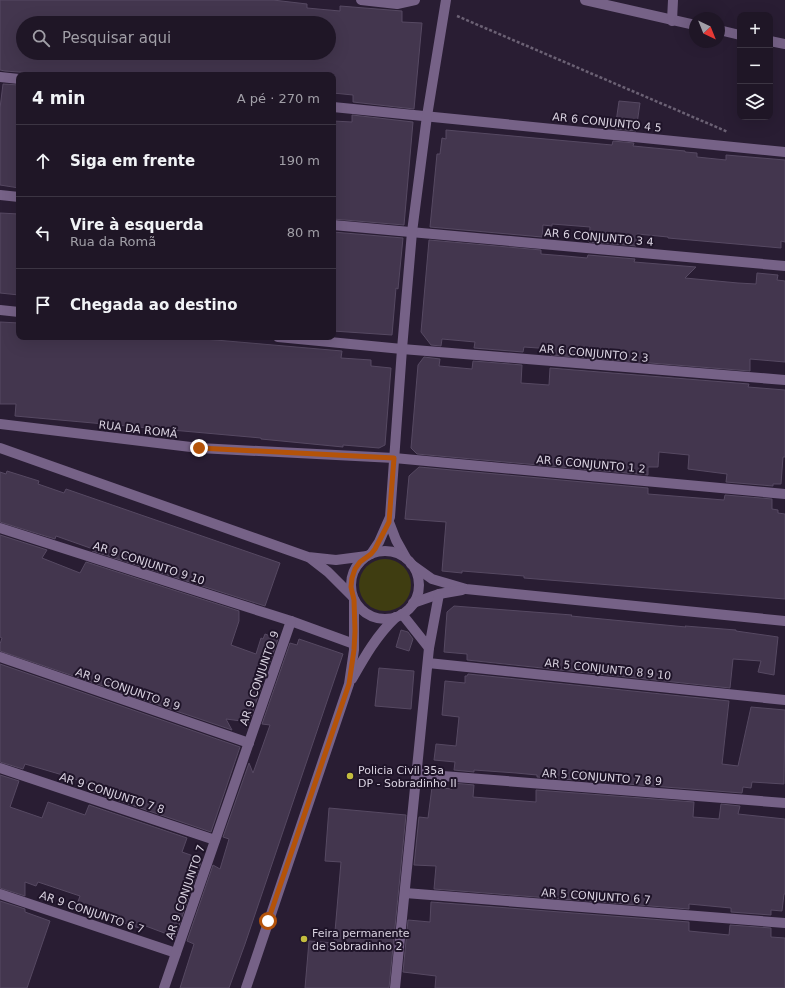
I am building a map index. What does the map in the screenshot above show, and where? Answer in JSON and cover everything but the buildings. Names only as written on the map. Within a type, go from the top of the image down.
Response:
[{"type":"street","points":[[361,0],[397,4],[415,0]]},
{"type":"street","points":[[349,684],[354,644],[353,598],[351,587],[352,578],[355,569],[360,562],[369,555],[379,542],[389,522],[412,232],[427,116],[446,0]]},
{"type":"street","points":[[585,0],[689,25]]},
{"type":"street","points":[[672,21],[673,0]]},
{"type":"street","points":[[725,31],[737,34]]},
{"type":"street","points":[[773,42],[785,44]]},
{"type":"street","points":[[0,77],[16,79]]},
{"type":"street","name":"AR 6 CONJUNTO 4 5","points":[[336,107],[785,152]]},
{"type":"street","points":[[0,195],[16,196]]},
{"type":"street","name":"AR 6 CONJUNTO 3 4","points":[[336,225],[785,266]]},
{"type":"street","points":[[0,310],[16,312]]},
{"type":"street","name":"AR 6 CONJUNTO 2 3","points":[[309,340],[785,380]]},
{"type":"street","name":"RUA DA ROMÃ","points":[[0,424],[199,448],[394,458]]},
{"type":"street","points":[[0,448],[308,557],[336,560],[384,552],[396,553],[432,578],[466,589],[785,621]]},
{"type":"street","name":"AR 6 CONJUNTO 1 2","points":[[394,458],[785,494]]},
{"type":"street","points":[[389,522],[398,544],[416,572],[418,593],[413,603]]},
{"type":"street","name":"AR 9 CONJUNTO 9 10","points":[[0,528],[291,621],[354,644]]},
{"type":"street","points":[[308,557],[328,572],[367,614],[377,618],[386,619],[399,615]]},
{"type":"street","points":[[246,988],[349,684],[375,639],[413,603],[439,594],[466,589]]},
{"type":"street","points":[[395,988],[429,648],[439,594]]},
{"type":"street","points":[[399,615],[429,648]]},
{"type":"street","name":"AR 9 CONJUNTO 9","points":[[216,840],[291,621]]},
{"type":"street","name":"AR 9 CONJUNTO 8 9","points":[[0,657],[249,743]]},
{"type":"street","name":"AR 5 CONJUNTO 8 9 10","points":[[428,663],[785,700]]},
{"type":"street","name":"AR 9 CONJUNTO 7 8","points":[[0,768],[216,840]]},
{"type":"street","name":"AR 5 CONJUNTO 7 8 9","points":[[417,774],[785,803]]},
{"type":"street","name":"AR 9 CONJUNTO 7","points":[[164,988],[216,840]]},
{"type":"street","name":"AR 9 CONJUNTO 6 7","points":[[0,894],[176,953]]},
{"type":"street","name":"AR 5 CONJUNTO 6 7","points":[[405,894],[785,923]]},
{"type":"path","points":[[445,11],[729,132]]},
{"type":"shaded area","points":[[385,559],[399,563],[407,571],[411,585],[407,599],[399,607],[385,611],[371,607],[363,599],[359,585],[363,571],[371,563]]},
{"type":"place","name":"Policia Civil 35a DP - Sobradinho II","points":[[350,776]]},
{"type":"place","name":"Feira permanente de Sobradinho 2","points":[[304,939]]},
{"type":"route","points":[[199,448],[394,458],[389,522],[375,549],[360,562],[355,569],[352,578],[351,587],[354,600],[355,631],[349,684],[268,921]]}]
